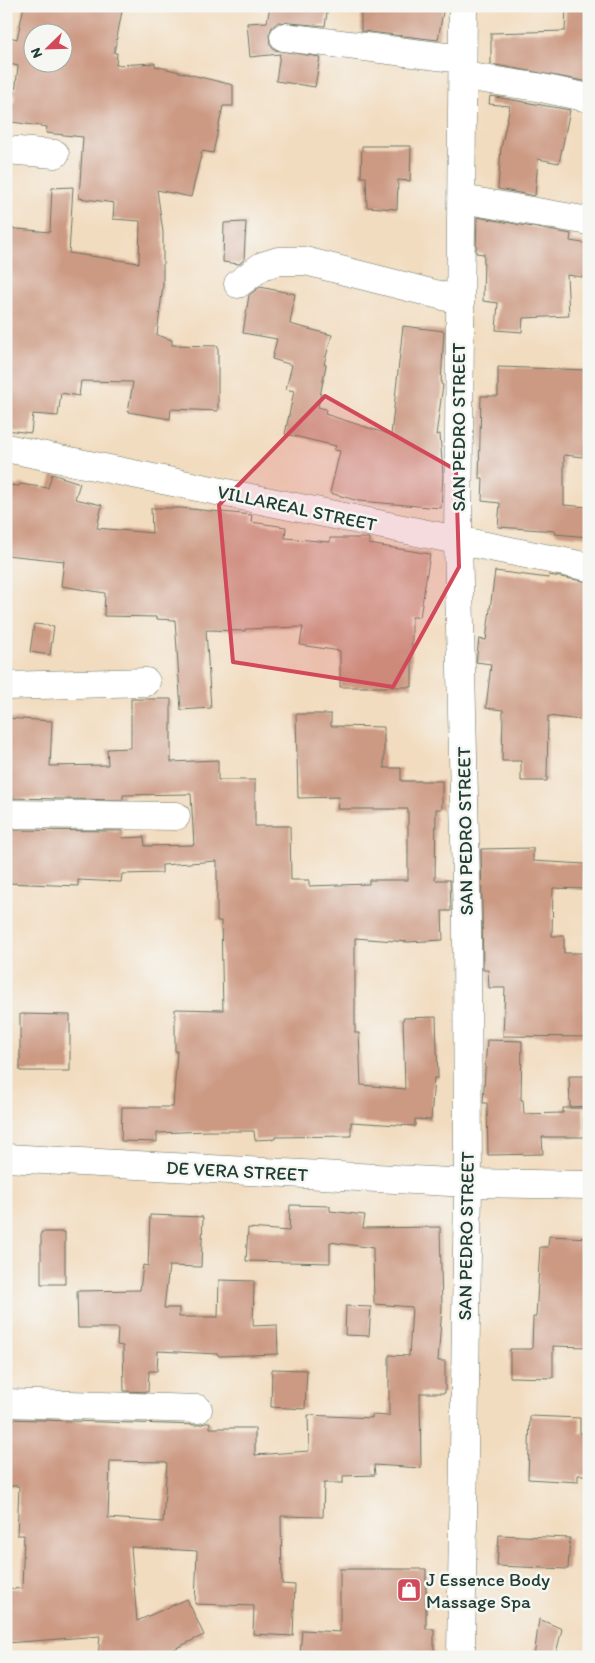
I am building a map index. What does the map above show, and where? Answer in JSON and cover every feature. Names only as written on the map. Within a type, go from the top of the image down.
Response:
[{"type":"street","name":"SAN PEDRO STREET","points":[[461,1657],[468,1183],[467,925],[458,541],[463,6]]},
{"type":"street","points":[[284,37],[463,68],[537,88],[589,98]]},
{"type":"street","points":[[6,150],[55,154]]},
{"type":"street","points":[[462,199],[589,221]]},
{"type":"street","points":[[238,284],[262,266],[278,261],[305,261],[459,300]]},
{"type":"street","name":"VILLAREAL STREET","points":[[6,448],[589,567]]},
{"type":"street","points":[[6,686],[146,682]]},
{"type":"street","points":[[6,814],[176,816]]},
{"type":"street","name":"DE VERA STREET","points":[[6,1158],[468,1183],[589,1185]]},
{"type":"street","points":[[6,1403],[198,1409]]},
{"type":"highlighted area","points":[[325,396],[456,470],[459,567],[393,687],[233,662],[219,505]]},
{"type":"building","points":[[24,6],[123,6],[114,53],[117,53],[116,65],[155,63],[155,66],[233,85],[233,106],[223,106],[213,153],[202,151],[191,197],[157,190],[163,232],[163,285],[157,335],[172,340],[172,345],[218,346],[218,411],[171,409],[170,419],[128,412],[133,382],[81,381],[79,396],[61,393],[58,416],[33,414],[31,433],[6,430],[6,228],[50,232],[52,188],[73,187],[69,253],[139,263],[140,221],[113,219],[114,203],[79,198],[83,137],[46,133],[47,127],[12,122],[18,66],[6,63],[6,36],[17,39]]},
{"type":"building","points":[[270,6],[328,6],[325,26],[278,22],[272,27],[269,35],[270,44],[275,50],[320,57],[315,87],[276,81],[280,54],[250,57],[247,23],[267,22]]},
{"type":"building","points":[[361,6],[444,6],[438,40],[361,31]]},
{"type":"building","points":[[566,6],[589,6],[589,82],[491,64],[491,33],[565,31]]},
{"type":"building","points":[[490,96],[570,110],[559,163],[538,159],[535,196],[498,189],[501,148],[510,106],[489,104]]},
{"type":"building","points":[[362,146],[411,146],[410,181],[398,180],[397,209],[367,207],[366,177],[361,177]]},
{"type":"building","points":[[477,217],[571,234],[570,241],[589,244],[589,278],[567,275],[569,316],[523,318],[522,332],[496,330],[498,303],[483,301],[484,254],[476,253]]},
{"type":"building","points":[[246,222],[244,260],[239,264],[223,262],[224,223]]},
{"type":"building","points":[[260,287],[295,294],[290,324],[332,335],[324,364],[326,365],[318,407],[326,409],[325,414],[391,435],[403,326],[444,331],[441,384],[443,385],[436,435],[440,434],[443,475],[441,508],[359,501],[330,493],[340,451],[334,450],[336,446],[285,434],[294,391],[286,389],[292,365],[272,359],[277,339],[243,333],[249,295]]},
{"type":"building","points":[[498,367],[589,370],[589,441],[584,440],[583,457],[564,455],[564,505],[589,507],[589,537],[555,534],[556,531],[498,527],[500,503],[482,501],[483,478],[479,478],[481,396],[498,396]]},
{"type":"building","points":[[52,474],[80,483],[75,499],[102,505],[97,528],[152,533],[151,508],[181,508],[252,515],[251,522],[286,527],[285,538],[330,542],[330,538],[369,538],[369,544],[430,554],[420,617],[412,617],[412,687],[340,687],[340,651],[300,645],[303,627],[245,629],[245,631],[206,630],[211,708],[181,710],[175,620],[156,619],[156,617],[104,616],[105,593],[61,586],[64,561],[6,555],[6,485],[19,486],[20,484],[48,488]]},
{"type":"building","points":[[495,571],[548,578],[549,575],[589,582],[589,721],[548,716],[547,781],[521,781],[521,761],[502,761],[503,710],[486,708],[491,664],[476,662],[479,639],[486,640]]},
{"type":"building","points":[[34,624],[54,626],[50,655],[30,652]]},
{"type":"building","points":[[131,699],[171,699],[171,762],[218,760],[218,780],[255,780],[255,826],[290,826],[291,880],[309,880],[309,886],[369,884],[369,880],[408,880],[408,809],[337,809],[339,797],[298,798],[296,714],[331,714],[331,726],[384,727],[384,768],[401,768],[401,781],[442,781],[442,809],[436,809],[435,880],[450,880],[451,911],[442,911],[443,940],[408,942],[355,938],[355,1033],[359,1033],[361,1085],[405,1089],[403,1018],[436,1017],[438,1078],[434,1078],[431,1120],[415,1119],[415,1126],[351,1122],[351,1136],[275,1137],[275,1139],[255,1140],[254,1131],[208,1131],[157,1133],[157,1142],[121,1141],[122,1107],[173,1107],[177,1051],[175,1051],[175,1009],[223,1010],[221,921],[217,921],[217,861],[162,865],[162,873],[122,874],[121,882],[78,880],[78,886],[6,883],[6,830],[123,831],[122,838],[144,837],[145,846],[194,845],[191,794],[123,795],[123,800],[6,798],[6,718],[52,721],[50,766],[108,765],[107,749],[131,748]]},
{"type":"building","points":[[533,848],[533,861],[585,864],[584,889],[553,888],[552,936],[564,936],[564,953],[589,953],[589,1037],[503,1036],[505,988],[489,988],[488,970],[483,970],[481,849]]},
{"type":"building","points":[[20,1014],[70,1015],[70,1071],[20,1071]]},
{"type":"building","points":[[487,1040],[522,1041],[521,1100],[523,1100],[524,1114],[563,1113],[563,1108],[583,1108],[584,1137],[542,1137],[543,1154],[488,1155],[487,1103],[483,1103]]},
{"type":"building","points":[[569,1076],[589,1076],[589,1106],[570,1107]]},
{"type":"building","points":[[290,1205],[330,1206],[330,1211],[365,1215],[363,1228],[440,1227],[442,1307],[438,1361],[445,1361],[445,1393],[420,1393],[421,1468],[374,1465],[375,1475],[343,1476],[343,1483],[324,1483],[323,1517],[281,1516],[282,1584],[295,1585],[293,1636],[253,1634],[254,1606],[195,1604],[197,1551],[131,1547],[137,1621],[187,1599],[204,1635],[157,1657],[98,1657],[100,1636],[6,1643],[6,1588],[22,1589],[24,1535],[17,1535],[19,1486],[6,1486],[6,1419],[198,1425],[210,1422],[210,1428],[255,1428],[255,1455],[309,1451],[308,1415],[372,1418],[372,1415],[389,1416],[389,1355],[409,1356],[412,1307],[374,1304],[373,1248],[330,1242],[330,1263],[246,1261],[248,1228],[289,1231]],"holes":[[[110,1461],[167,1462],[163,1522],[108,1518]]]},
{"type":"building","points":[[150,1215],[203,1217],[201,1267],[169,1266],[164,1308],[179,1308],[179,1317],[218,1317],[219,1280],[254,1281],[253,1326],[277,1325],[278,1354],[219,1356],[218,1354],[158,1351],[157,1371],[149,1371],[148,1392],[124,1391],[123,1346],[117,1345],[118,1328],[78,1328],[77,1291],[140,1290],[143,1265],[148,1266]]},
{"type":"building","points":[[41,1232],[65,1232],[65,1284],[41,1284]]},
{"type":"building","points":[[549,1236],[589,1238],[589,1347],[553,1346],[553,1378],[510,1377],[510,1349],[532,1349],[533,1317],[536,1317],[540,1247],[548,1247]]},
{"type":"building","points":[[346,1306],[371,1307],[369,1336],[345,1335]]},
{"type":"building","points":[[272,1369],[307,1370],[305,1409],[271,1407]]},
{"type":"building","points":[[530,1416],[580,1418],[580,1433],[589,1433],[589,1475],[578,1475],[578,1482],[528,1479]]},
{"type":"building","points":[[499,1535],[570,1538],[568,1569],[497,1566]]},
{"type":"building","points":[[340,1569],[426,1569],[426,1629],[434,1629],[434,1657],[369,1657],[331,1652],[331,1657],[300,1655],[302,1630],[340,1632]]},
{"type":"building","points":[[539,1619],[562,1629],[555,1657],[534,1657]]},
{"type":"place","name":"J Essence Body Massage Spa","points":[[409,1590]]}]
